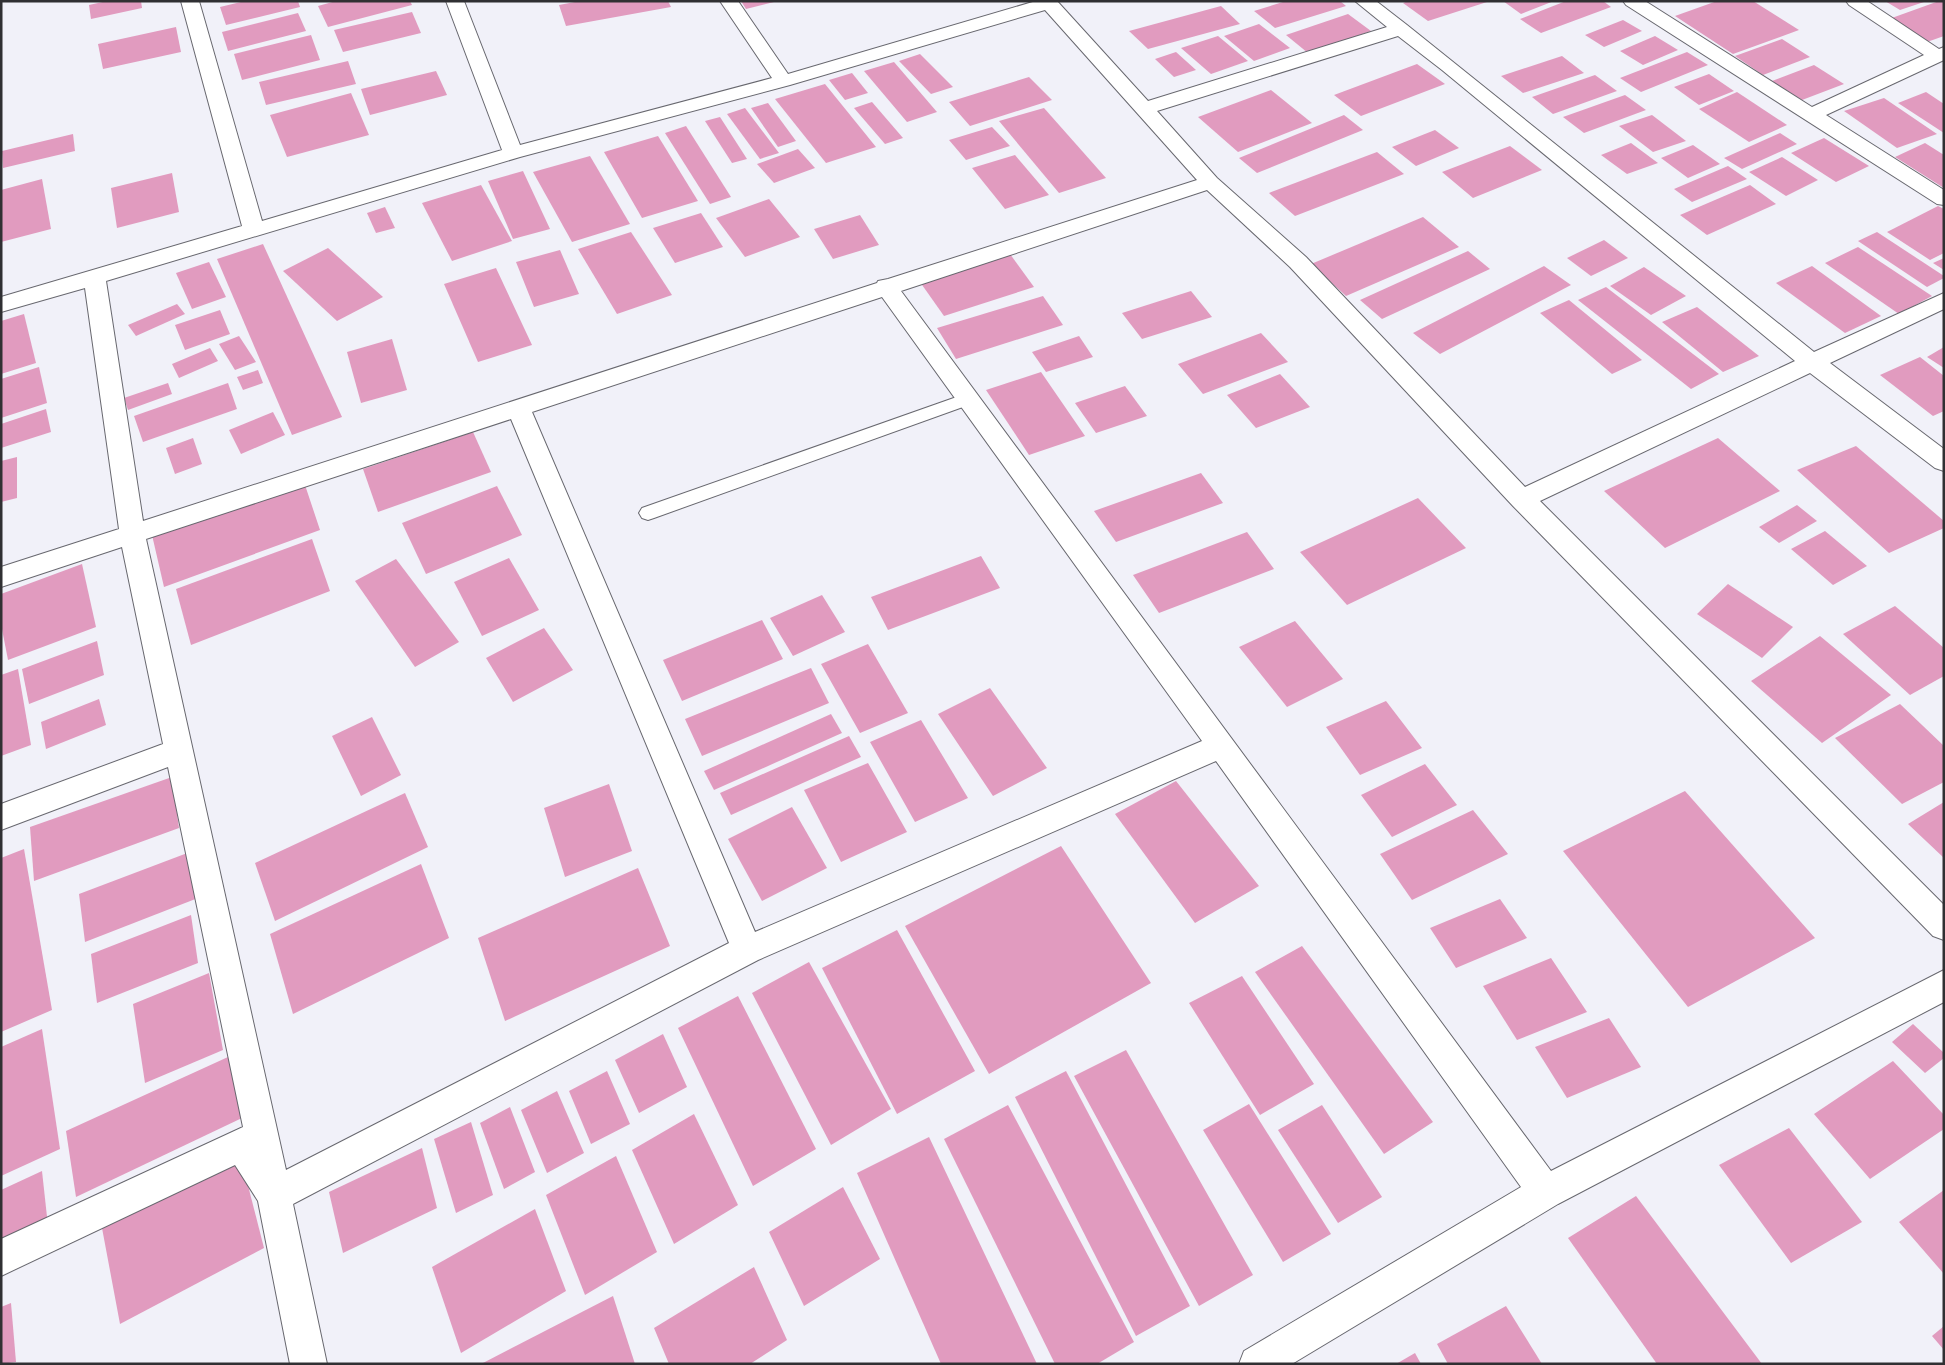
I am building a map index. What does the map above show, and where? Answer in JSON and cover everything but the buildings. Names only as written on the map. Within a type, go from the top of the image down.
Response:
[{"type":"street","points":[[190,1],[254,230]]},
{"type":"street","points":[[455,1],[513,153]]},
{"type":"street","points":[[729,1],[783,81]]},
{"type":"street","points":[[1364,1],[1812,362],[1944,462]]},
{"type":"street","points":[[1632,1],[1944,199]]},
{"type":"street","points":[[1855,1],[1940,55]]},
{"type":"street","points":[[1,305],[513,153],[783,81],[1048,2],[1210,182],[1298,262],[1522,499],[1944,926]]},
{"type":"street","points":[[1144,109],[1401,29]]},
{"type":"street","points":[[1810,114],[1940,55]]},
{"type":"street","points":[[1,577],[886,286],[1210,182]]},
{"type":"street","points":[[94,277],[132,533],[274,1195],[308,1364]]},
{"type":"street","points":[[886,286],[1546,1192]]},
{"type":"street","points":[[1522,499],[1944,300]]},
{"type":"street","points":[[518,407],[747,950]]},
{"type":"street","points":[[274,1195],[747,950],[1221,746]]},
{"type":"street","points":[[1,816],[179,750]]},
{"type":"street","points":[[1257,1364],[1546,1192],[1944,985]]},
{"type":"street","points":[[1,1258],[242,1144],[274,1195]]},
{"type":"lane","points":[[648,513],[968,399]]}]
